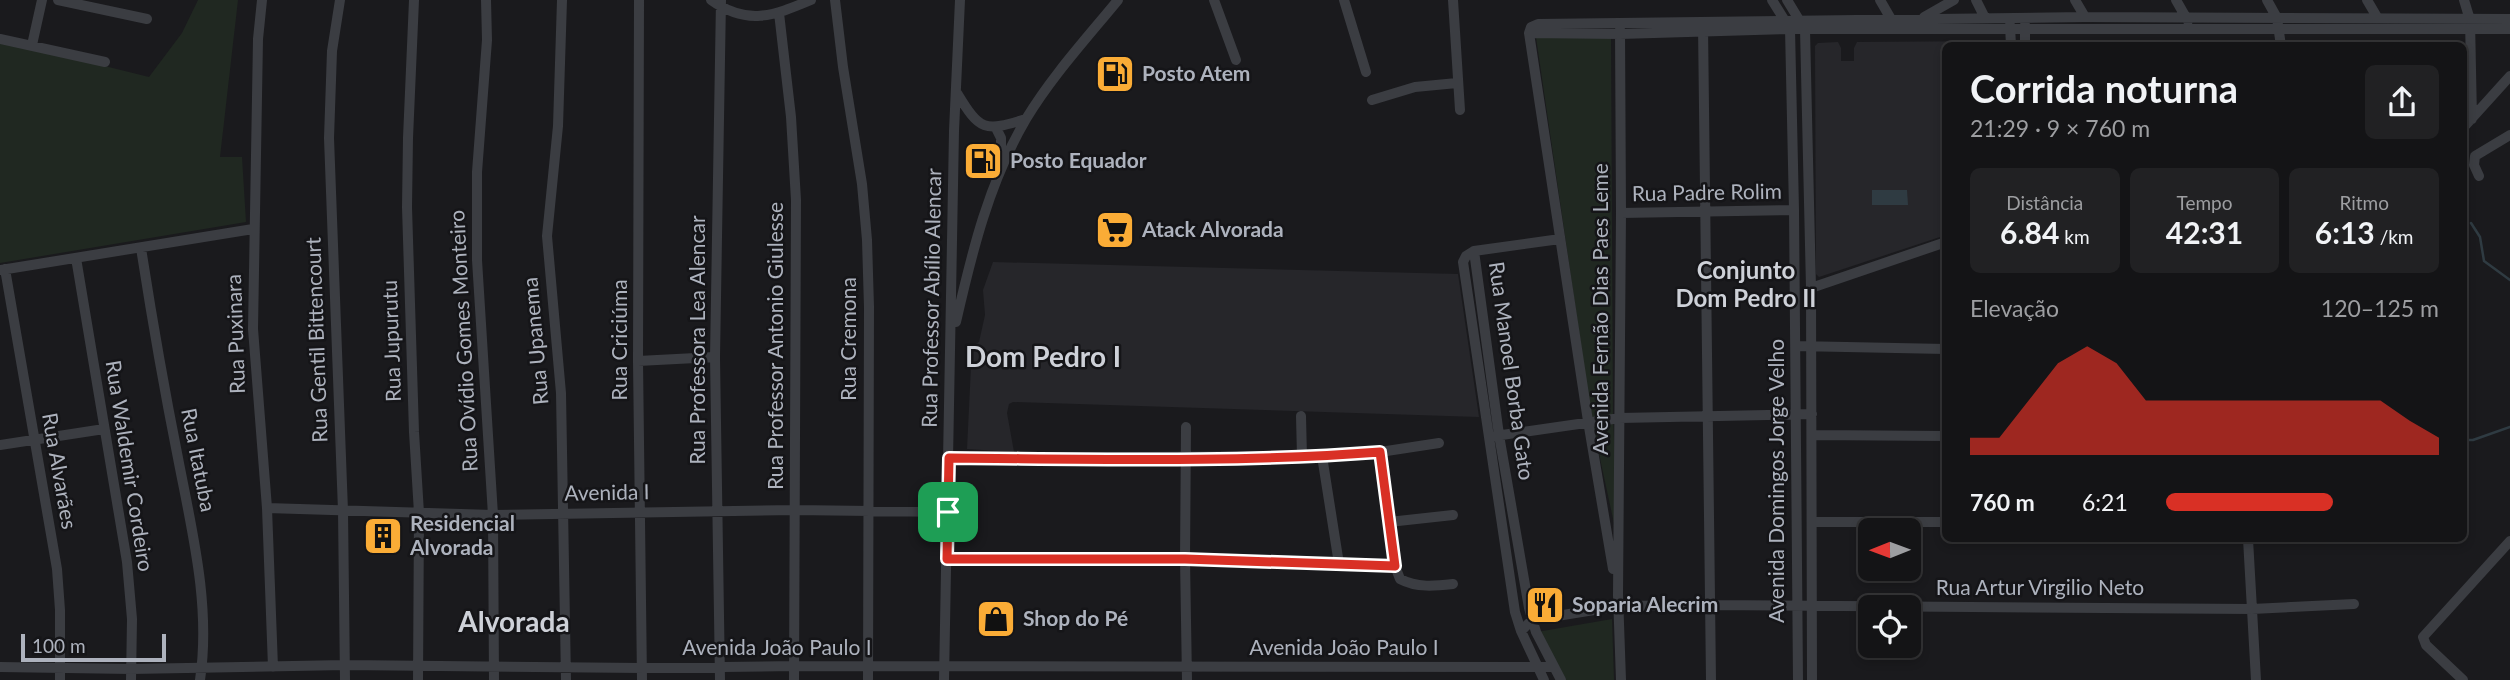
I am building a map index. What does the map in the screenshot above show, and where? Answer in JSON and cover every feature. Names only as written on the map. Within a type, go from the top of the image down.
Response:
[{"type":"street","points":[[32,46],[41,0]]},
{"type":"street","points":[[58,0],[147,19]]},
{"type":"street","name":"Rua Puxinara","points":[[262,0],[258,39],[253,329],[267,508],[274,667]]},
{"type":"street","name":"Rua Gentil Bittencourt","points":[[340,0],[332,51],[329,138],[343,511],[345,680]]},
{"type":"street","name":"Rua Jupurutu","points":[[414,0],[407,207],[419,513],[418,680]]},
{"type":"street","name":"Rua Ovídio Gomes Monteiro","points":[[486,0],[487,40],[477,172],[477,260],[493,514],[494,680]]},
{"type":"street","name":"Rua Upanema","points":[[562,0],[558,126],[547,236],[561,393],[566,680]]},
{"type":"street","name":"Rua Criciúma","points":[[639,0],[638,361],[642,512],[642,680]]},
{"type":"street","points":[[710,0],[721,4],[732,13],[755,16],[779,13],[811,0]]},
{"type":"street","name":"Rua Cremona","points":[[835,0],[862,184],[867,240],[868,680]]},
{"type":"street","name":"Rua Professor Abílio Alencar","points":[[944,680],[954,131],[960,0]]},
{"type":"street","points":[[951,339],[974,246],[1001,166],[1026,119],[1061,68],[1118,0]]},
{"type":"street","points":[[1214,0],[1236,60]]},
{"type":"street","points":[[1344,0],[1366,72]]},
{"type":"street","points":[[1453,0],[1460,110]]},
{"type":"street","points":[[1772,0],[1787,25]]},
{"type":"street","points":[[1787,0],[1802,25]]},
{"type":"street","points":[[1880,0],[1891,19]]},
{"type":"street","points":[[1922,18],[1954,0]]},
{"type":"street","points":[[1976,0],[1985,18]]},
{"type":"street","points":[[2075,0],[2085,17]]},
{"type":"street","points":[[2176,0],[2192,30]]},
{"type":"street","points":[[2267,0],[2277,18],[2281,42]]},
{"type":"street","points":[[2367,0],[2377,17]]},
{"type":"street","points":[[2464,0],[2470,25],[2468,122]]},
{"type":"street","name":"Rua Professora Lea Alencar","points":[[720,680],[715,356],[721,4]]},
{"type":"street","name":"Rua Professor Antonio Giulesse","points":[[779,13],[791,117],[796,200],[794,680]]},
{"type":"street","points":[[1802,25],[1922,18],[2377,17],[2510,29]]},
{"type":"street","points":[[1922,18],[1922,30]]},
{"type":"street","points":[[2010,18],[2011,42]]},
{"type":"street","points":[[2025,18],[2025,42]]},
{"type":"street","points":[[1620,28],[1802,25],[1922,30],[2280,30],[2470,25],[2510,19]]},
{"type":"street","name":"Avenida Fernão Dias Paes Leme","points":[[1618,595],[1620,28],[1538,24],[1531,27],[1530,33],[1588,421],[1618,595],[1621,680]]},
{"type":"street","name":"Avenida Domingos Jorge Velho","points":[[1787,25],[1794,210],[1798,680]]},
{"type":"street","name":"Avenida Domingos Jorge Velho","points":[[1802,25],[1811,288],[1812,680]]},
{"type":"street","points":[[1703,27],[1711,680]]},
{"type":"street","points":[[0,39],[105,62]]},
{"type":"street","points":[[2468,122],[2510,76]]},
{"type":"street","points":[[1372,100],[1415,87],[1457,83]]},
{"type":"street","points":[[956,91],[973,119],[996,128],[1026,119]]},
{"type":"street","points":[[954,131],[973,119]]},
{"type":"street","points":[[996,128],[1001,138],[1001,166]]},
{"type":"street","points":[[2479,176],[2474,165],[2475,156],[2510,135]]},
{"type":"street","name":"Rua Padre Rolim","points":[[1621,213],[1794,210]]},
{"type":"street","points":[[2,270],[253,229]]},
{"type":"street","points":[[1474,251],[1560,239]]},
{"type":"street","points":[[953,240],[963,247],[974,246]]},
{"type":"street","points":[[1811,288],[1942,243]]},
{"type":"street","name":"Rua Itatuba","points":[[141,248],[157,351],[197,553],[203,604],[200,680]]},
{"type":"street","name":"Rua Manoel Borba Gato","points":[[1544,680],[1515,612],[1463,266],[1464,258],[1474,251],[1499,435],[1532,620],[1561,680]]},
{"type":"street","name":"Rua Waldemir Cordeiro","points":[[76,258],[127,562],[132,619],[131,675]]},
{"type":"street","name":"Rua Alvarães","points":[[2,270],[57,569],[60,680]]},
{"type":"street","points":[[1796,345],[1942,349]]},
{"type":"street","points":[[638,361],[715,356]]},
{"type":"street","points":[[1487,437],[1620,418],[1812,414]]},
{"type":"street","points":[[1301,416],[1302,457]]},
{"type":"street","points":[[1186,427],[1187,680]]},
{"type":"street","points":[[0,445],[104,429]]},
{"type":"street","points":[[1812,435],[1942,436]]},
{"type":"street","points":[[949,458],[1302,457],[1380,452],[1439,443]]},
{"type":"street","points":[[1380,452],[1395,566],[1400,579],[1408,584],[1425,586],[1453,584]]},
{"type":"street","points":[[1322,456],[1339,564]]},
{"type":"street","name":"Avenida I","points":[[267,508],[493,514],[794,510],[948,512]]},
{"type":"street","points":[[1389,522],[1453,515]]},
{"type":"street","points":[[1812,522],[1942,522]]},
{"type":"street","points":[[2463,680],[2426,645],[2423,637],[2510,541]]},
{"type":"street","points":[[2248,542],[2256,680]]},
{"type":"street","points":[[947,559],[1185,559],[1395,566]]},
{"type":"street","name":"Rua Artur Virgilio Neto","points":[[1532,620],[1619,606],[2252,608],[2354,604]]},
{"type":"street","points":[[1521,631],[1532,620]]},
{"type":"street","name":"Avenida João Paulo I","points":[[0,667],[60,668],[131,675],[202,667],[345,665],[642,668],[1553,667]]},
{"type":"shaded area","points":[[198,0],[238,0],[220,157],[242,157],[246,222],[0,263],[0,40],[149,77],[182,33]]},
{"type":"shaded area","points":[[1536,37],[1611,37],[1613,415],[1618,542],[1592,421]]},
{"type":"shaded area","points":[[2002,41],[1942,42],[1942,236],[1819,277],[1816,274],[1815,46],[1818,43],[1838,42],[1841,61],[1854,61],[1857,42]]},
{"type":"shaded area","points":[[1872,190],[1907,190],[1908,205],[1872,205]]},
{"type":"shaded area","points":[[993,262],[1458,274],[1479,417],[1013,402],[1009,404],[1007,413],[1014,452],[967,449],[972,346],[979,342],[985,315],[983,290]]},
{"type":"shaded area","points":[[1612,619],[1614,680],[1563,680],[1537,632]]},
{"type":"waterway","points":[[2471,223],[2480,237],[2484,261],[2510,280]]},
{"type":"waterway","points":[[2467,440],[2510,427]]},
{"type":"place","name":"Posto Atem","points":[[1115,74]]},
{"type":"place","name":"Posto Equador","points":[[983,161]]},
{"type":"place","name":"Atack Alvorada","points":[[1115,230]]},
{"type":"place","name":"Residencial Alvorada","points":[[383,536]]},
{"type":"place","name":"Soparia Alecrim","points":[[1545,605]]},
{"type":"place","name":"Shop do Pé","points":[[996,619]]},
{"type":"district","name":"Conjunto Dom Pedro II","points":[[1746,285]]},
{"type":"district","name":"Dom Pedro I","points":[[1043,357]]},
{"type":"district","name":"Alvorada","points":[[514,622]]},
{"type":"route","points":[[1380,452],[1395,566],[1185,559],[947,559],[948,512],[949,458],[1186,459],[1380,452]]}]
